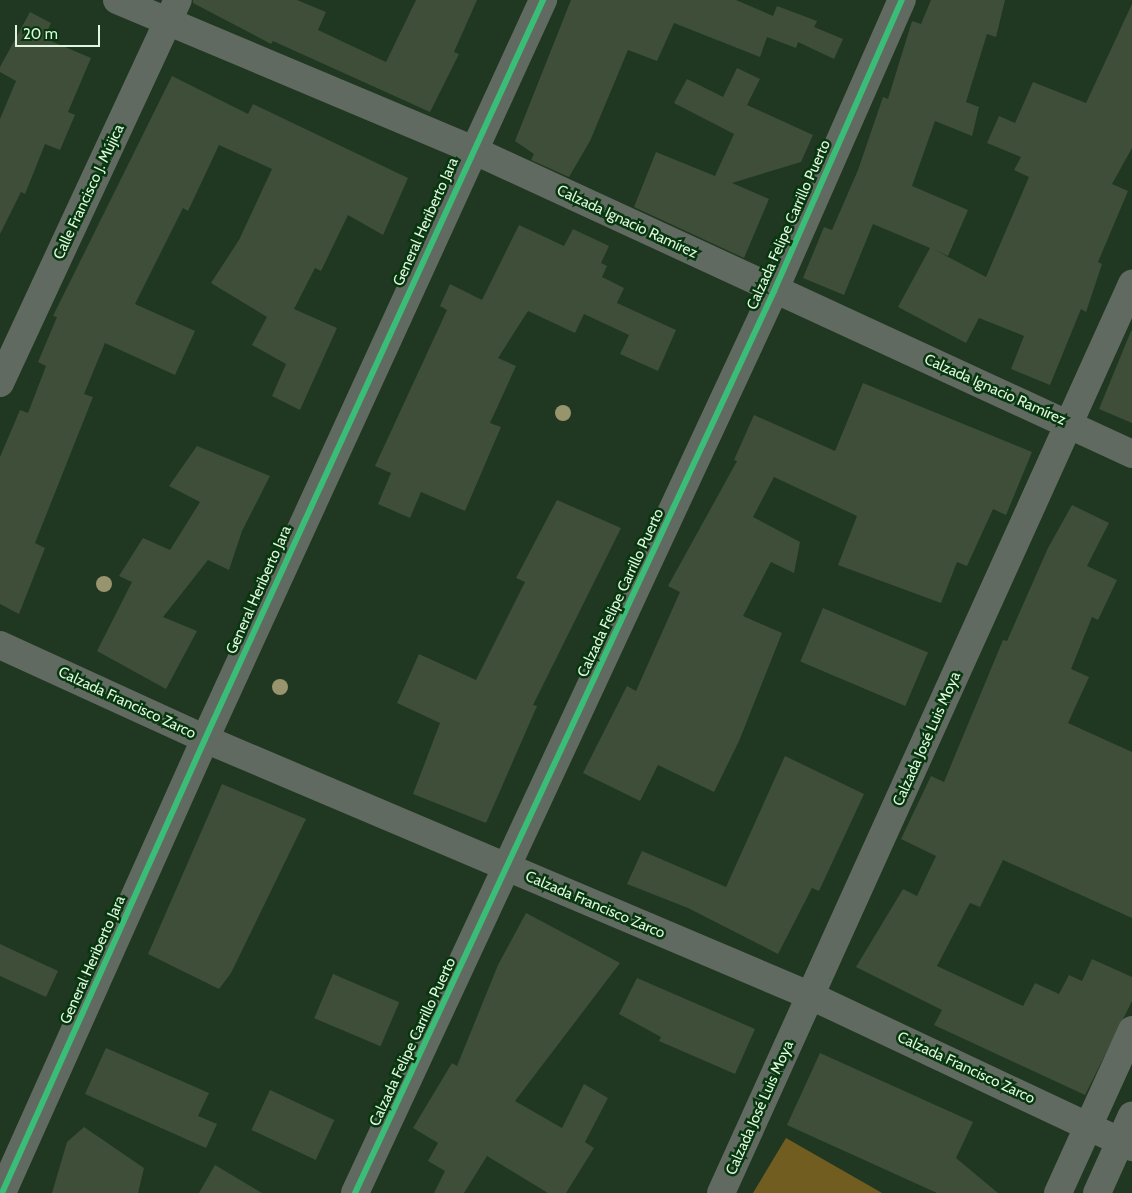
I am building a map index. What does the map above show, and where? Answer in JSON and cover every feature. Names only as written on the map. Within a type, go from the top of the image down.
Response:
[{"type":"street","name":"Calzada Ignacio Ramírez","points":[[117,0],[173,12],[774,291],[1132,454]]},
{"type":"street","name":"General Heriberto Jara","points":[[2,1193],[204,739],[543,0]]},
{"type":"street","name":"Calzada Felipe Carrillo Puerto","points":[[355,1193],[508,869],[774,291],[902,0]]},
{"type":"street","name":"Calle Francisco J. Mújica","points":[[0,384],[173,12]]},
{"type":"street","name":"Calzada José Luis Moya","points":[[721,1193],[1132,284]]},
{"type":"street","name":"Calzada Francisco Zarco","points":[[0,645],[204,739],[810,996],[1089,1125],[1126,1145]]},
{"type":"street","points":[[1058,1193],[1132,1030]]},
{"type":"street","points":[[1097,1193],[1126,1145],[1132,1115]]},
{"type":"shaded area","points":[[786,1138],[882,1193],[753,1193]]},
{"type":"building","points":[[193,0],[297,0],[326,12],[318,30],[386,62],[416,0],[477,0],[454,52],[459,54],[430,112],[273,41],[271,44],[193,3]]},
{"type":"building","points":[[571,0],[736,0],[773,16],[777,6],[817,21],[814,27],[843,39],[834,59],[798,42],[796,48],[767,37],[760,57],[674,23],[657,61],[628,50],[590,141],[569,177],[531,160],[534,154],[515,141]]},
{"type":"building","points":[[931,0],[1005,0],[996,37],[987,34],[966,102],[979,107],[972,136],[935,121],[912,186],[968,210],[948,256],[935,250],[986,277],[1029,177],[1014,170],[1021,157],[987,143],[999,116],[1015,123],[1033,82],[1086,103],[1132,4],[1132,148],[1112,184],[1128,191],[1098,262],[1102,264],[1086,312],[1081,309],[1050,385],[1011,369],[1024,336],[979,318],[966,343],[898,307],[930,248],[873,224],[844,295],[803,278],[824,227],[832,230],[858,170],[883,97],[888,99],[912,21],[921,24]]},
{"type":"building","points":[[30,12],[51,23],[44,38],[91,58],[68,112],[75,115],[60,150],[45,144],[25,194],[21,192],[0,234],[0,119],[16,81],[0,72],[0,67]]},
{"type":"building","points":[[737,68],[760,79],[747,105],[813,135],[801,162],[732,183],[769,199],[744,258],[634,207],[656,152],[715,176],[734,134],[674,103],[687,79],[723,97]]},
{"type":"building","points":[[172,76],[248,114],[253,104],[408,178],[383,235],[348,215],[321,271],[315,268],[294,309],[337,328],[300,410],[272,396],[286,364],[252,345],[267,317],[211,283],[239,240],[272,169],[219,145],[188,211],[183,208],[135,304],[195,331],[175,375],[105,343],[84,394],[93,397],[35,543],[45,548],[19,614],[0,604],[0,457],[20,410],[28,413],[46,366],[38,362],[57,317],[53,316]]},
{"type":"building","points":[[519,225],[564,246],[573,229],[609,246],[601,263],[607,266],[602,277],[624,288],[617,303],[676,330],[658,371],[620,354],[629,335],[584,314],[575,333],[528,311],[498,358],[516,366],[490,423],[501,427],[465,511],[421,492],[410,518],[378,504],[391,473],[375,466],[447,310],[440,306],[450,284],[482,300]]},
{"type":"building","points":[[1132,331],[1132,423],[1099,409]]},
{"type":"building","points":[[863,383],[1032,452],[1006,515],[993,509],[967,566],[957,562],[941,603],[838,565],[857,516],[774,477],[753,517],[800,542],[794,573],[771,562],[743,616],[782,633],[739,741],[714,792],[658,765],[640,801],[583,773],[627,686],[636,691],[680,592],[668,586],[737,461],[734,460],[754,415],[835,451]]},
{"type":"building","points":[[197,446],[270,476],[242,531],[229,570],[208,560],[163,617],[197,631],[166,689],[97,651],[132,582],[119,576],[143,538],[170,550],[200,502],[169,486]]},
{"type":"building","points":[[557,500],[621,528],[533,705],[537,706],[486,823],[413,794],[440,723],[397,703],[419,654],[476,680],[525,582],[516,578]]},
{"type":"building","points":[[1072,505],[1109,523],[1087,566],[1117,580],[1098,620],[1092,617],[1071,669],[1089,677],[1068,723],[1132,752],[1132,918],[1003,860],[980,907],[970,903],[937,966],[1023,1006],[1035,983],[1059,994],[1069,975],[1082,981],[1092,959],[1132,977],[1132,1001],[1085,1095],[934,1025],[942,1010],[856,967],[903,889],[917,896],[936,856],[901,839],[931,776],[944,782],[1003,640],[1007,641],[1048,548]]},
{"type":"building","points":[[823,608],[928,653],[905,706],[800,661]]},
{"type":"building","points":[[785,756],[864,794],[819,891],[812,888],[778,954],[688,908],[627,884],[642,851],[726,887]]},
{"type":"building","points":[[222,784],[306,819],[231,973],[219,989],[148,954]]},
{"type":"building","points":[[526,913],[620,963],[515,1101],[562,1128],[584,1084],[608,1098],[585,1142],[594,1148],[566,1193],[548,1193],[487,1156],[464,1193],[434,1193],[445,1171],[428,1161],[438,1143],[413,1128],[452,1063],[457,1066],[498,965]]},
{"type":"building","points":[[0,944],[58,971],[46,997],[0,976]]},
{"type":"building","points":[[333,974],[399,1002],[381,1046],[314,1018]]},
{"type":"building","points":[[637,978],[755,1029],[735,1074],[659,1041],[661,1037],[619,1014]]},
{"type":"building","points":[[106,1048],[209,1093],[198,1116],[217,1124],[206,1148],[85,1094]]},
{"type":"building","points":[[820,1053],[973,1122],[956,1158],[998,1193],[937,1193],[787,1125]]},
{"type":"building","points":[[270,1090],[334,1120],[316,1160],[251,1130]]},
{"type":"building","points":[[84,1127],[144,1168],[138,1193],[52,1193],[67,1142]]},
{"type":"building","points":[[215,1165],[262,1193],[199,1193]]},
{"type":"cycle path","points":[[2,1193],[205,739],[543,0]]},
{"type":"cycle path","points":[[355,1193],[774,291],[902,0]]}]
